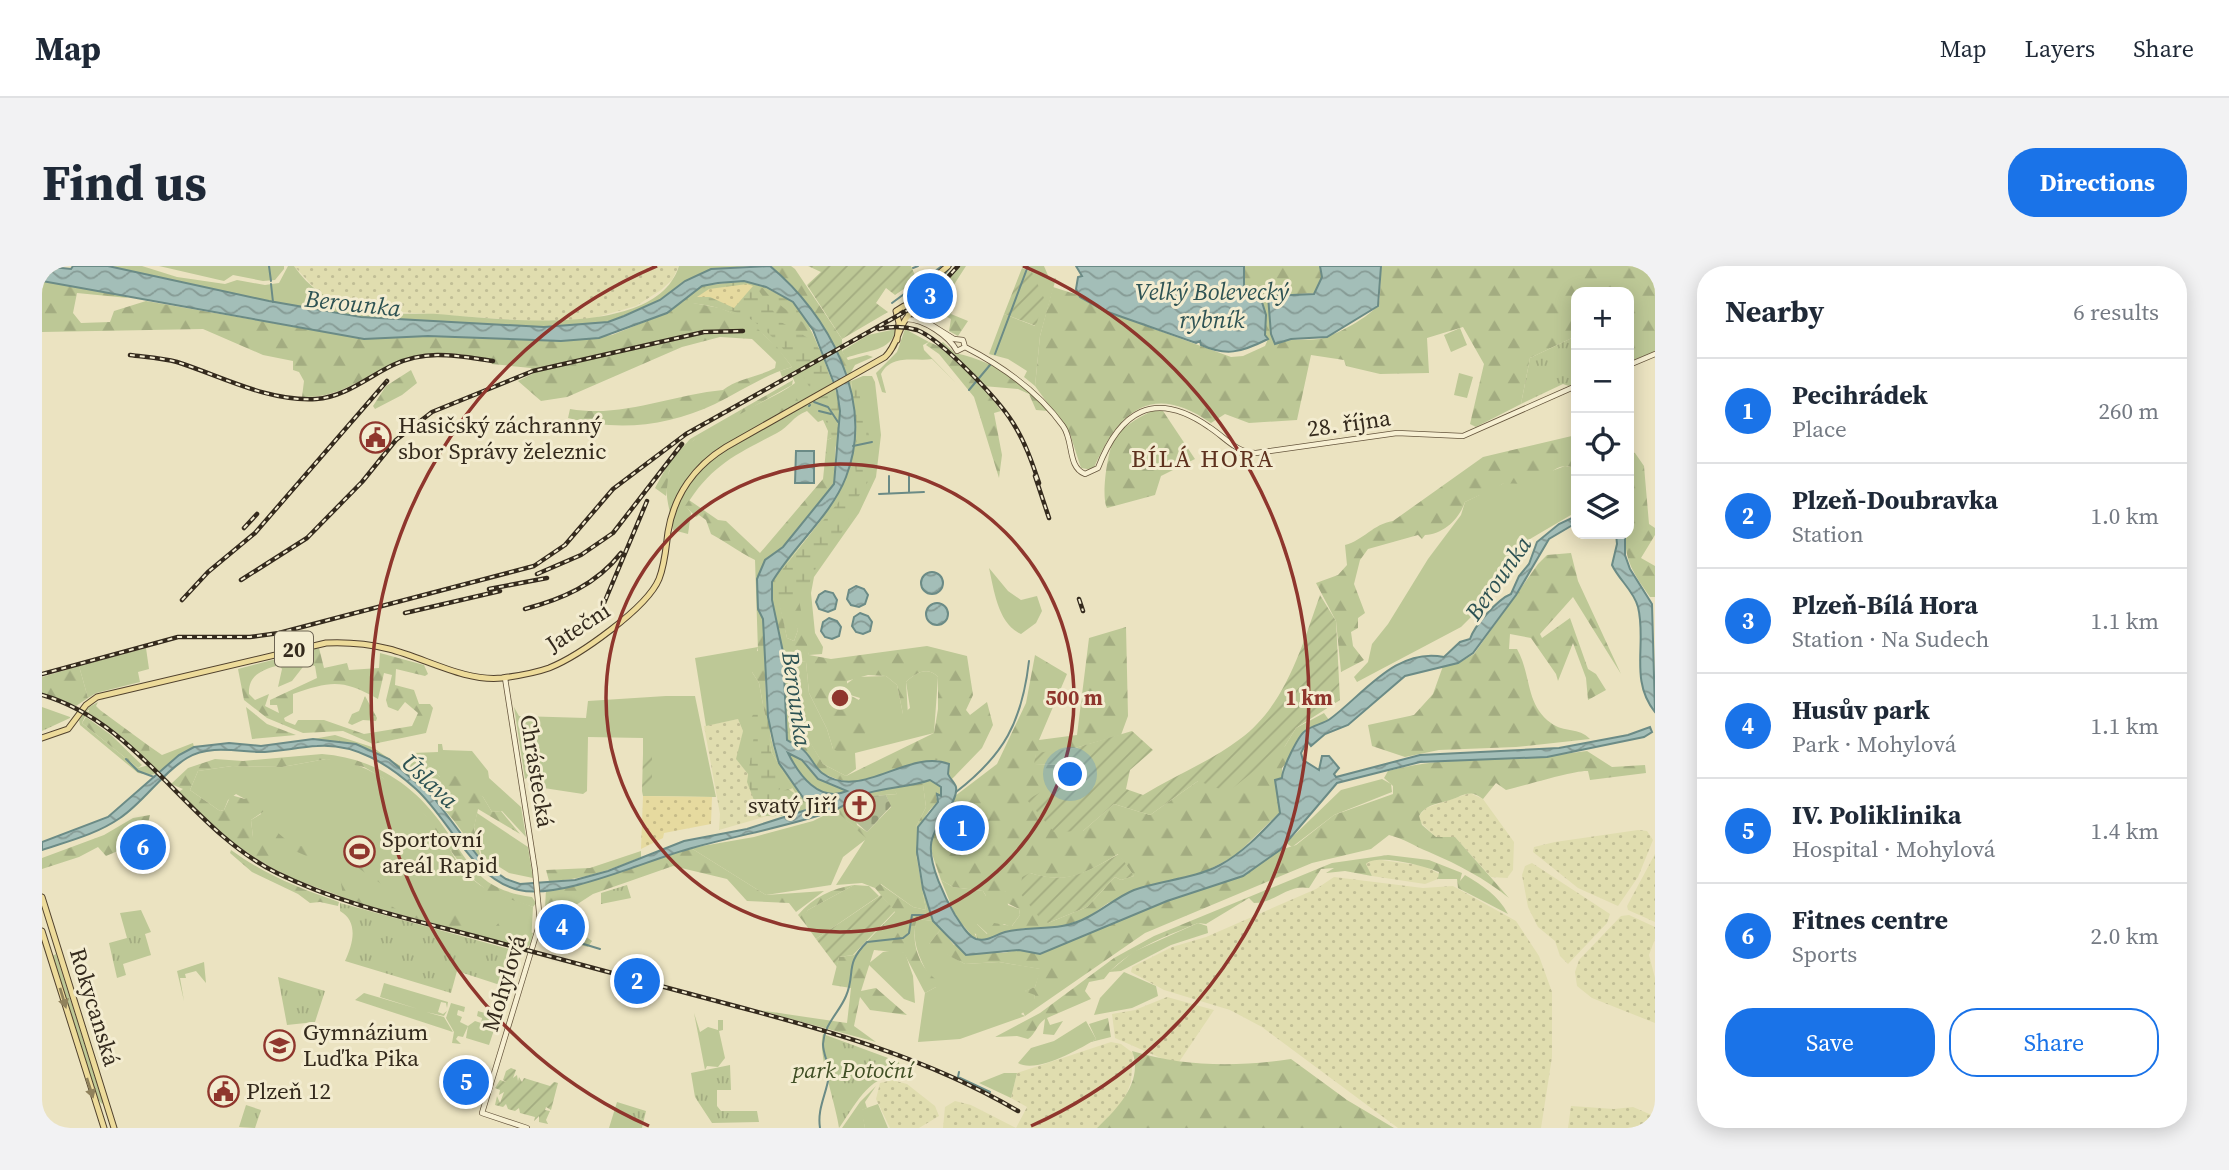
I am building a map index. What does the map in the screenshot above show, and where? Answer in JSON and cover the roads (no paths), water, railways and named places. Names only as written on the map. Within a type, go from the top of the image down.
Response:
[{"type":"main road","points":[[909,309],[909,299],[948,266]]},
{"type":"main road","points":[[897,340],[897,310],[907,297],[920,289]]},
{"type":"main road","points":[[897,316],[921,323],[949,339],[959,351],[965,347],[964,341],[901,306]]},
{"type":"main road","name":"20","points":[[905,319],[909,309]]},
{"type":"main road","name":"Jateční","points":[[42,738],[68,729],[86,705],[97,697],[326,643],[347,642],[388,649],[482,678],[505,678],[556,664],[640,606],[660,577],[671,516],[681,493],[694,474],[718,452],[888,355],[905,319]]},
{"type":"main road","points":[[954,345],[958,340]]},
{"type":"main road","name":"28. října","points":[[965,347],[1019,379],[1037,396],[1067,432],[1075,467],[1079,472],[1088,474],[1095,472],[1111,437],[1140,412],[1156,407],[1185,411],[1238,449],[1256,453],[1393,434],[1463,436],[1571,388]]},
{"type":"main road","points":[[1634,363],[1655,354]]},
{"type":"main road","name":"Chrástecká","points":[[505,678],[539,901]]},
{"type":"main road","name":"Rokycanská","points":[[42,897],[114,1128]]},
{"type":"main road","name":"Mohylová","points":[[527,1128],[482,1113],[537,938],[539,901]]},
{"type":"main road","name":"Rokycanská","points":[[42,931],[104,1128]]},
{"type":"water","points":[[42,266],[71,269],[73,266],[108,266],[269,301],[361,317],[544,327],[608,322],[660,300],[685,281],[711,269],[770,266],[791,286],[811,308],[841,361],[855,418],[854,448],[839,491],[822,518],[772,582],[772,600],[783,652],[787,740],[798,745],[822,773],[837,780],[853,782],[869,779],[917,763],[933,761],[949,764],[948,774],[955,785],[956,793],[932,838],[932,862],[955,915],[967,932],[976,939],[988,939],[1016,930],[1057,927],[1077,922],[1134,890],[1210,870],[1237,854],[1280,813],[1275,780],[1282,778],[1291,753],[1305,731],[1330,719],[1396,666],[1427,656],[1444,657],[1460,642],[1470,639],[1487,614],[1511,594],[1519,576],[1529,564],[1537,542],[1559,524],[1571,518],[1571,526],[1549,539],[1516,595],[1473,653],[1458,663],[1405,676],[1348,725],[1325,734],[1311,746],[1307,741],[1301,753],[1303,760],[1319,770],[1322,756],[1329,756],[1339,768],[1334,774],[1336,777],[1420,755],[1559,748],[1628,735],[1650,727],[1652,732],[1644,737],[1547,757],[1420,762],[1337,783],[1280,850],[1243,876],[1167,901],[1040,954],[1019,950],[966,955],[933,921],[923,889],[917,852],[918,827],[938,802],[937,794],[941,796],[941,787],[930,780],[868,793],[830,812],[674,853],[581,884],[537,892],[502,884],[488,874],[416,789],[394,771],[370,757],[331,746],[266,752],[213,750],[195,754],[178,764],[137,804],[111,824],[42,850],[42,842],[108,817],[179,755],[194,747],[229,743],[261,746],[313,739],[356,744],[389,759],[434,798],[483,863],[506,879],[520,884],[575,880],[608,871],[684,841],[747,829],[806,810],[813,805],[804,799],[779,763],[768,717],[763,619],[758,609],[757,579],[765,560],[783,547],[834,484],[840,411],[837,391],[813,330],[793,302],[766,287],[744,281],[718,283],[702,286],[667,313],[599,338],[561,341],[428,336],[364,339],[42,281]],"holes":[[[788,753],[802,760],[818,779],[847,791],[828,793],[811,785]]]},
{"type":"water","name":"Velký Bolevecký rybník","points":[[1076,266],[1244,266],[1244,285],[1257,299],[1261,299],[1266,315],[1265,335],[1268,339],[1241,350],[1218,351],[1201,345],[1200,341],[1196,343],[1105,311],[1080,297],[1076,289],[1078,277],[1082,276]]},
{"type":"water","points":[[1320,266],[1381,266],[1378,306],[1327,337],[1291,339],[1275,344],[1271,334],[1268,296],[1314,294],[1322,277]]},
{"type":"water","points":[[796,451],[814,451],[814,483],[795,483]]},
{"type":"water","points":[[1616,539],[1625,539],[1625,555],[1630,569],[1652,604],[1655,712],[1643,687],[1638,607],[1612,565]]},
{"type":"water","points":[[932,572],[942,579],[943,583],[936,593],[932,594],[922,587],[921,583],[928,573]]},
{"type":"water","points":[[856,586],[864,589],[868,595],[865,604],[859,607],[851,605],[847,599],[849,590]]},
{"type":"water","points":[[825,591],[833,593],[837,600],[835,609],[828,612],[819,609],[816,602],[819,595]]},
{"type":"water","points":[[937,603],[947,610],[948,614],[941,624],[937,625],[927,618],[926,614],[933,604]]},
{"type":"water","points":[[860,613],[868,616],[872,622],[870,631],[863,634],[856,632],[852,626],[854,617]]},
{"type":"water","points":[[829,618],[837,621],[841,627],[839,636],[832,639],[825,637],[821,631],[823,622]]},
{"type":"waterway","points":[[269,266],[271,281]]},
{"type":"waterway","points":[[913,268],[918,266]]},
{"type":"waterway","points":[[892,303],[942,266]]},
{"type":"waterway","points":[[912,304],[938,283],[951,266]]},
{"type":"waterway","points":[[939,279],[942,282],[957,266]]},
{"type":"waterway","points":[[995,354],[1028,266]]},
{"type":"waterway","points":[[271,284],[273,302]]},
{"type":"waterway","points":[[969,390],[990,365]]},
{"type":"waterway","points":[[814,402],[828,407],[838,422]]},
{"type":"waterway","points":[[819,411],[831,414]]},
{"type":"waterway","points":[[853,446],[872,442]]},
{"type":"waterway","points":[[909,475],[909,492]]},
{"type":"waterway","points":[[889,476],[889,492]]},
{"type":"waterway","points":[[879,494],[924,492]]},
{"type":"waterway","points":[[956,792],[987,764],[1008,736],[1021,702],[1029,661]]},
{"type":"waterway","points":[[126,759],[138,771],[154,777]]},
{"type":"waterway","points":[[909,933],[912,915],[931,915]]},
{"type":"waterway","points":[[545,925],[551,934],[600,949]]},
{"type":"waterway","points":[[820,1128],[821,1108],[829,1076],[823,1048],[824,1037],[846,996],[855,957],[867,942],[903,938],[908,934]]},
{"type":"waterway","points":[[959,1072],[958,1077],[990,1092]]},
{"type":"railway","points":[[42,674],[178,637],[250,637],[279,633],[534,566],[565,545],[613,489],[686,434],[915,306],[938,288],[958,266]]},
{"type":"railway","points":[[879,329],[898,327],[917,330],[940,345],[969,371],[1013,423],[1025,445],[1039,483]]},
{"type":"railway","points":[[241,580],[307,538],[362,482],[396,440],[432,412],[533,371],[704,332],[743,331]]},
{"type":"railway","points":[[130,355],[177,362],[245,387],[298,399],[337,395],[393,365],[418,357],[443,355],[493,361]]},
{"type":"railway","points":[[182,600],[208,572],[255,533],[387,381]]},
{"type":"railway","points":[[537,574],[581,555],[613,533],[682,444]]},
{"type":"railway","points":[[1035,476],[1049,518]]},
{"type":"railway","points":[[602,608],[647,501]]},
{"type":"railway","points":[[244,528],[257,514]]},
{"type":"railway","points":[[525,609],[578,589],[601,574],[621,553]]},
{"type":"railway","points":[[489,589],[547,578]]},
{"type":"railway","points":[[405,613],[500,591]]},
{"type":"railway","points":[[1079,599],[1083,611]]},
{"type":"railway","points":[[42,695],[77,709],[108,728],[245,854],[301,884],[376,910],[838,1035],[948,1075],[1018,1111]]},
{"type":"place","name":"Plzeň-Bílá Hora","points":[[930,296]]},
{"type":"place","name":"Hasičský záchranný sbor Správy železnic","points":[[375,438]]},
{"type":"place","name":"svatý Jiří","points":[[860,805]]},
{"type":"place","name":"Pecihrádek","points":[[962,828]]},
{"type":"place","name":"Fitnes centre","points":[[143,847]]},
{"type":"place","name":"Sportovní areál Rapid","points":[[359,852]]},
{"type":"place","name":"Husův park","points":[[562,927]]},
{"type":"place","name":"Plzeň-Doubravka","points":[[637,981]]},
{"type":"place","name":"Gymnázium Luďka Pika","points":[[280,1045]]},
{"type":"place","name":"IV. Poliklinika","points":[[466,1082]]},
{"type":"place","name":"Plzeň 12","points":[[223,1091]]},
{"type":"district","name":"BÍLÁ HORA","points":[[1203,458]]},
{"type":"water label","name":"Berounka","points":[[353,303]]},
{"type":"water label","name":"Berounka","points":[[1498,578]]},
{"type":"water label","name":"Berounka","points":[[797,699]]},
{"type":"water label","name":"Úslava","points":[[430,781]]},
{"type":"park label","name":"park Potoční","points":[[853,1070]]}]
